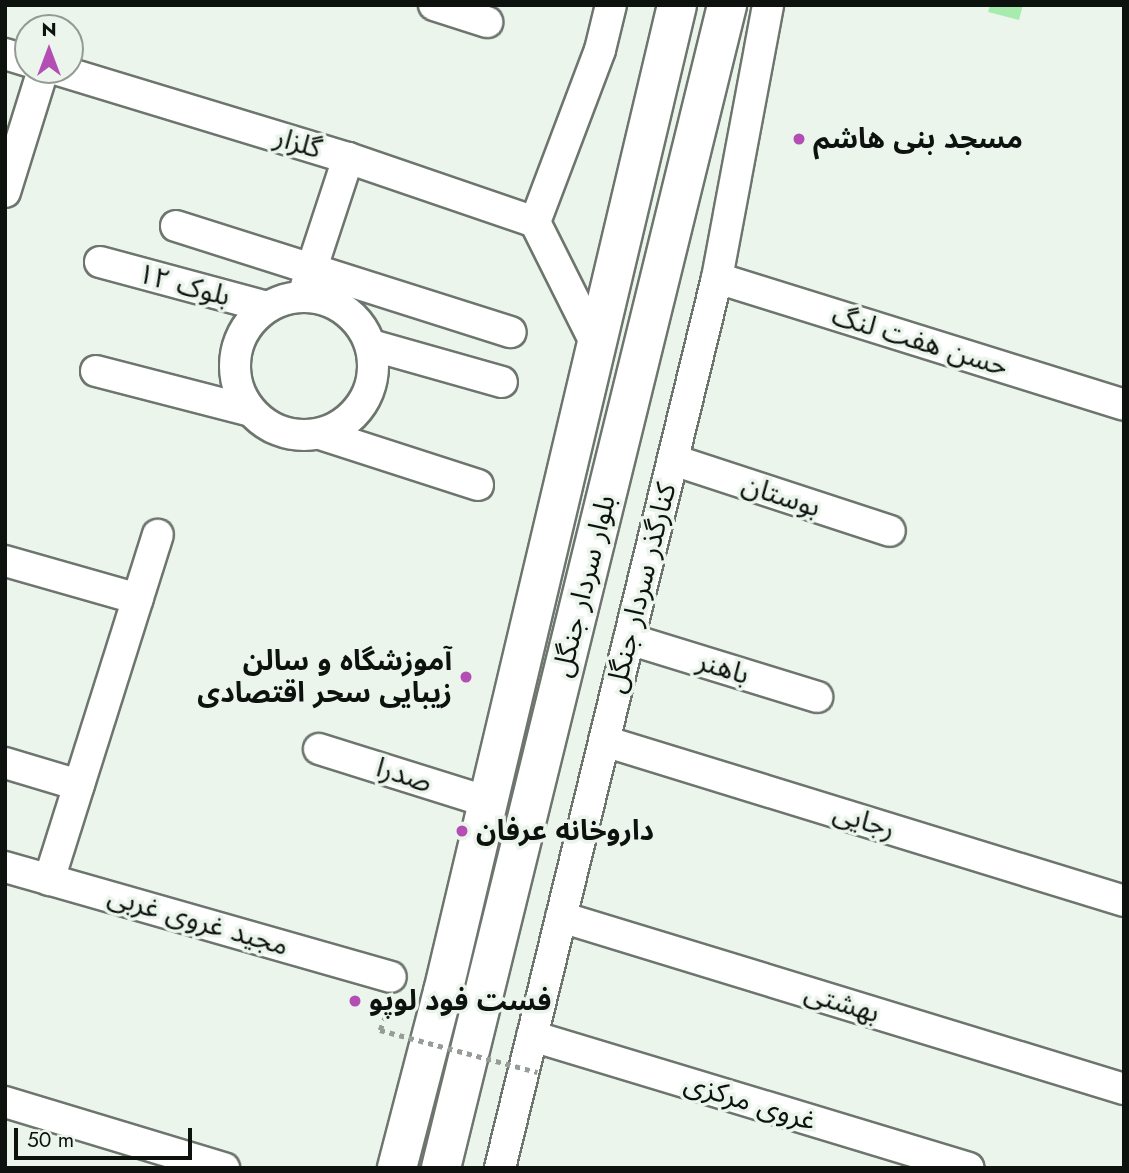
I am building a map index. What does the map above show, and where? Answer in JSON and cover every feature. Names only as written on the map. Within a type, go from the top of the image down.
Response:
[{"type":"main road","name":"بلوار سردار جنگل","points":[[397,1168],[488,802],[677,5]]},
{"type":"main road","name":"بلوار سردار جنگل","points":[[441,1168],[727,5]]},
{"type":"street","points":[[434,5],[487,22]]},
{"type":"street","points":[[597,344],[535,222],[600,50],[611,5]]},
{"type":"street","name":"کنارگذر سردار جنگل","points":[[500,1168],[717,278],[768,5]]},
{"type":"street","name":"گلزار","points":[[84,78],[348,158],[535,222]]},
{"type":"street","points":[[5,192],[39,84]]},
{"type":"street","points":[[307,283],[325,300],[345,310],[361,325],[371,345],[374,368],[370,390],[359,411],[341,426],[320,434],[301,436],[264,424],[251,411],[239,390],[234,367],[238,344],[250,323],[267,307],[285,299],[307,283],[348,158]]},
{"type":"street","points":[[176,226],[307,283],[511,332]]},
{"type":"street","name":"بلوک ۱۲","points":[[100,262],[267,307]]},
{"type":"street","name":"حسن هفت لنگ","points":[[717,278],[1124,404]]},
{"type":"street","points":[[371,345],[502,382]]},
{"type":"street","points":[[96,371],[251,411]]},
{"type":"street","points":[[320,434],[478,485]]},
{"type":"street","name":"بوستان","points":[[673,460],[890,531]]},
{"type":"street","points":[[49,880],[158,535]]},
{"type":"street","points":[[5,561],[138,599]]},
{"type":"street","name":"باهنر","points":[[629,639],[817,697]]},
{"type":"street","name":"رجایی","points":[[604,741],[1124,901]]},
{"type":"street","name":"صدرا","points":[[319,749],[488,802]]},
{"type":"street","points":[[5,763],[79,785]]},
{"type":"street","name":"مجید غروی غربی","points":[[5,867],[391,977]]},
{"type":"street","name":"بهشتی","points":[[561,917],[1124,1089]]},
{"type":"street","name":"غروی مرکزی","points":[[532,1035],[968,1168]]},
{"type":"street","points":[[5,1102],[224,1168]]},
{"type":"path","points":[[389,1006],[380,1030],[537,1072]]},
{"type":"green space","points":[[990,5],[1023,5],[1019,20],[988,12]]},
{"type":"place","name":"مسجد بنی هاشم","points":[[799,139]]},
{"type":"place","name":"آموزشگاه و سالن زیبایی سحر اقتصادی","points":[[466,677]]},
{"type":"place","name":"داروخانه عرفان","points":[[462,831]]},
{"type":"place","name":"فست فود لوپو","points":[[355,1001]]}]
